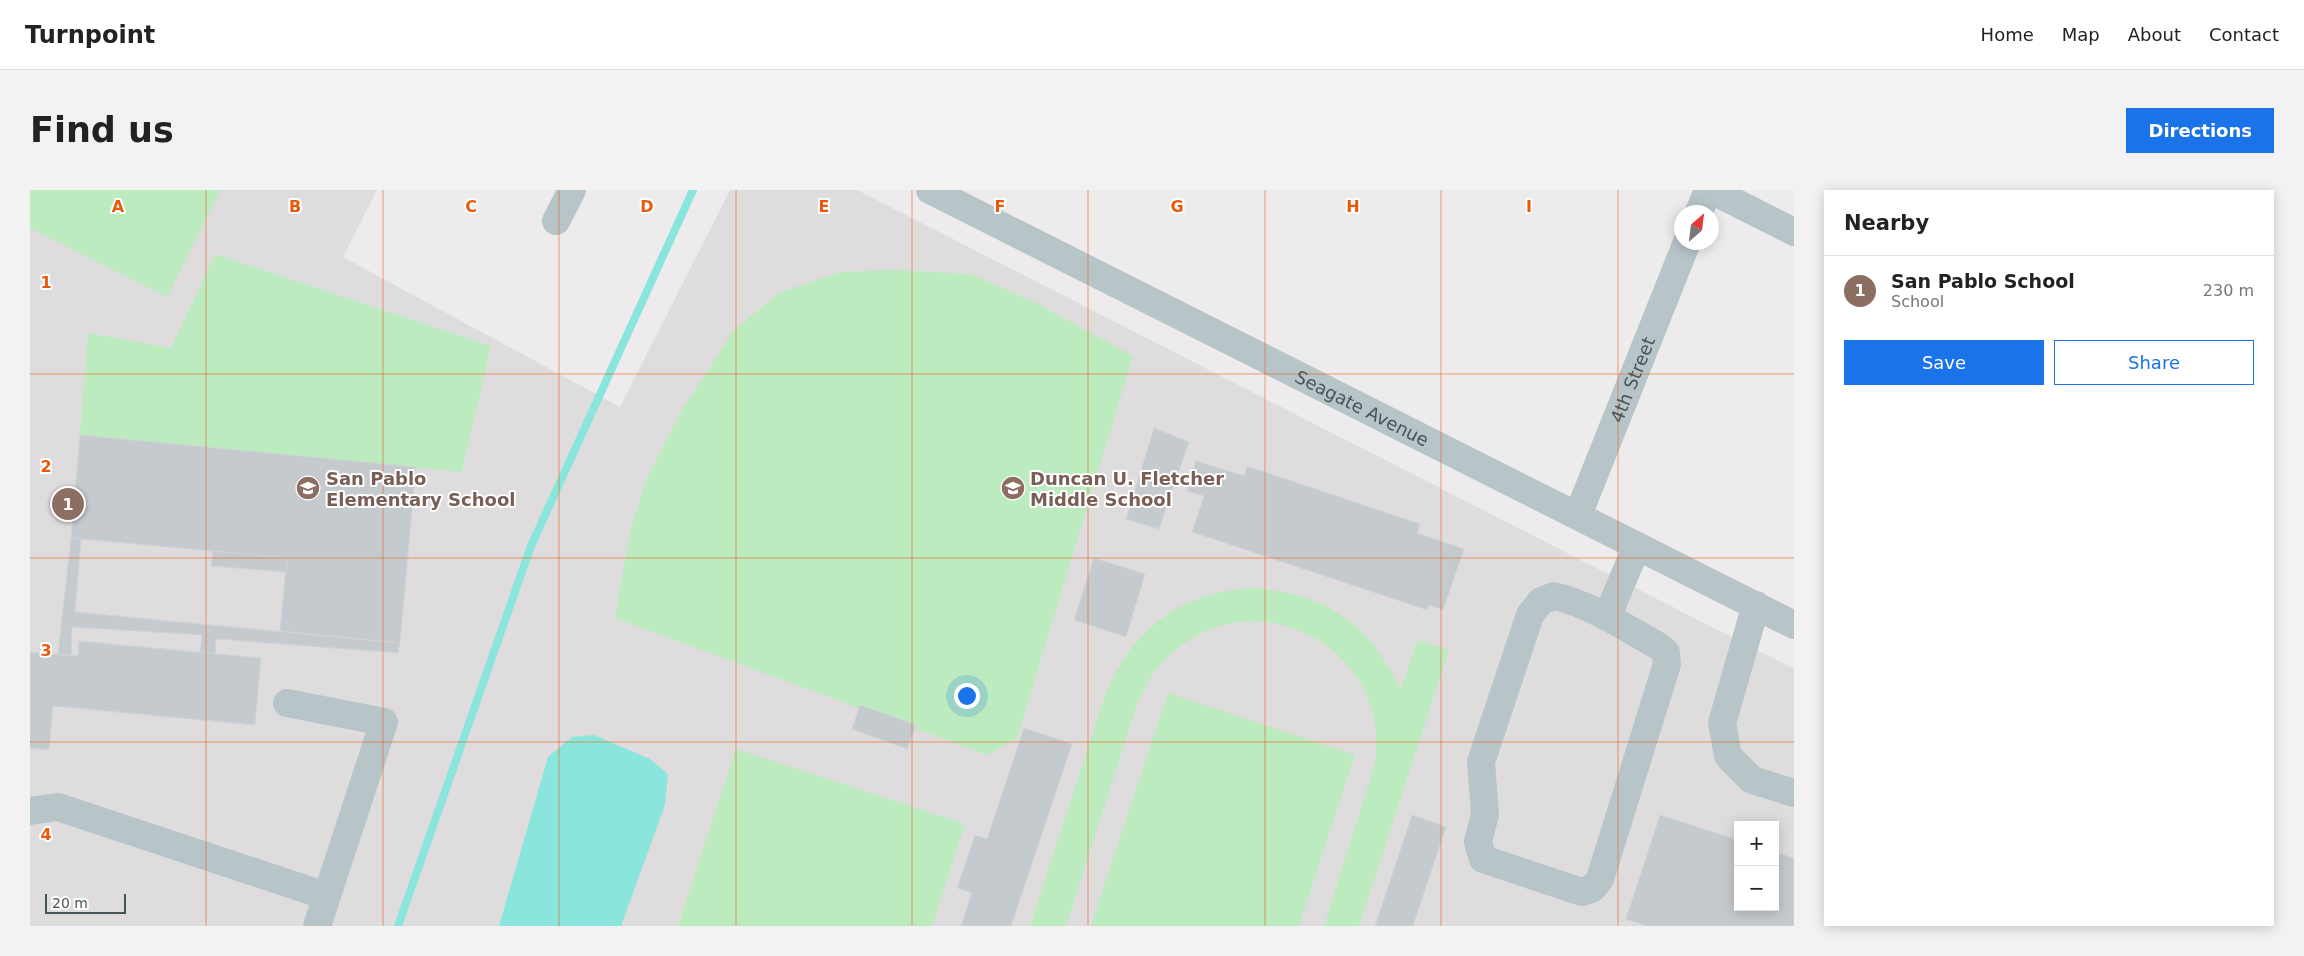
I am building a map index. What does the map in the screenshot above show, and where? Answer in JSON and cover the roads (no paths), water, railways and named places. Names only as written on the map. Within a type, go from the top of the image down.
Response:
[{"type":"street","points":[[556,221],[572,190]]},
{"type":"street","name":"Seagate Avenue","points":[[930,190],[1794,624]]},
{"type":"street","points":[[1702,205],[1709,190],[1794,232]]},
{"type":"street","name":"4th Street","points":[[1578,515],[1684,250]]},
{"type":"street","points":[[1607,617],[1637,546]]},
{"type":"street","points":[[1554,596],[1569,599],[1607,617],[1660,647],[1666,653],[1667,664],[1600,879],[1593,888],[1582,892],[1483,859],[1478,842],[1485,814],[1481,762],[1530,615],[1541,601],[1554,596]]},
{"type":"street","points":[[1756,605],[1722,723],[1728,756],[1752,780],[1794,793]]},
{"type":"street","points":[[287,703],[384,722],[317,926]]},
{"type":"street","points":[[30,811],[58,807],[326,896]]},
{"type":"water","points":[[594,735],[650,759],[668,774],[665,805],[621,926],[499,926],[548,757],[572,737]]},
{"type":"waterway","points":[[398,926],[531,546],[693,190]]},
{"type":"place","name":"San Pablo Elementary School","points":[[308,488]]},
{"type":"place","name":"Duncan U. Fletcher Middle School","points":[[1013,488]]},
{"type":"place","name":"San Pablo School","points":[[68,504]]}]
